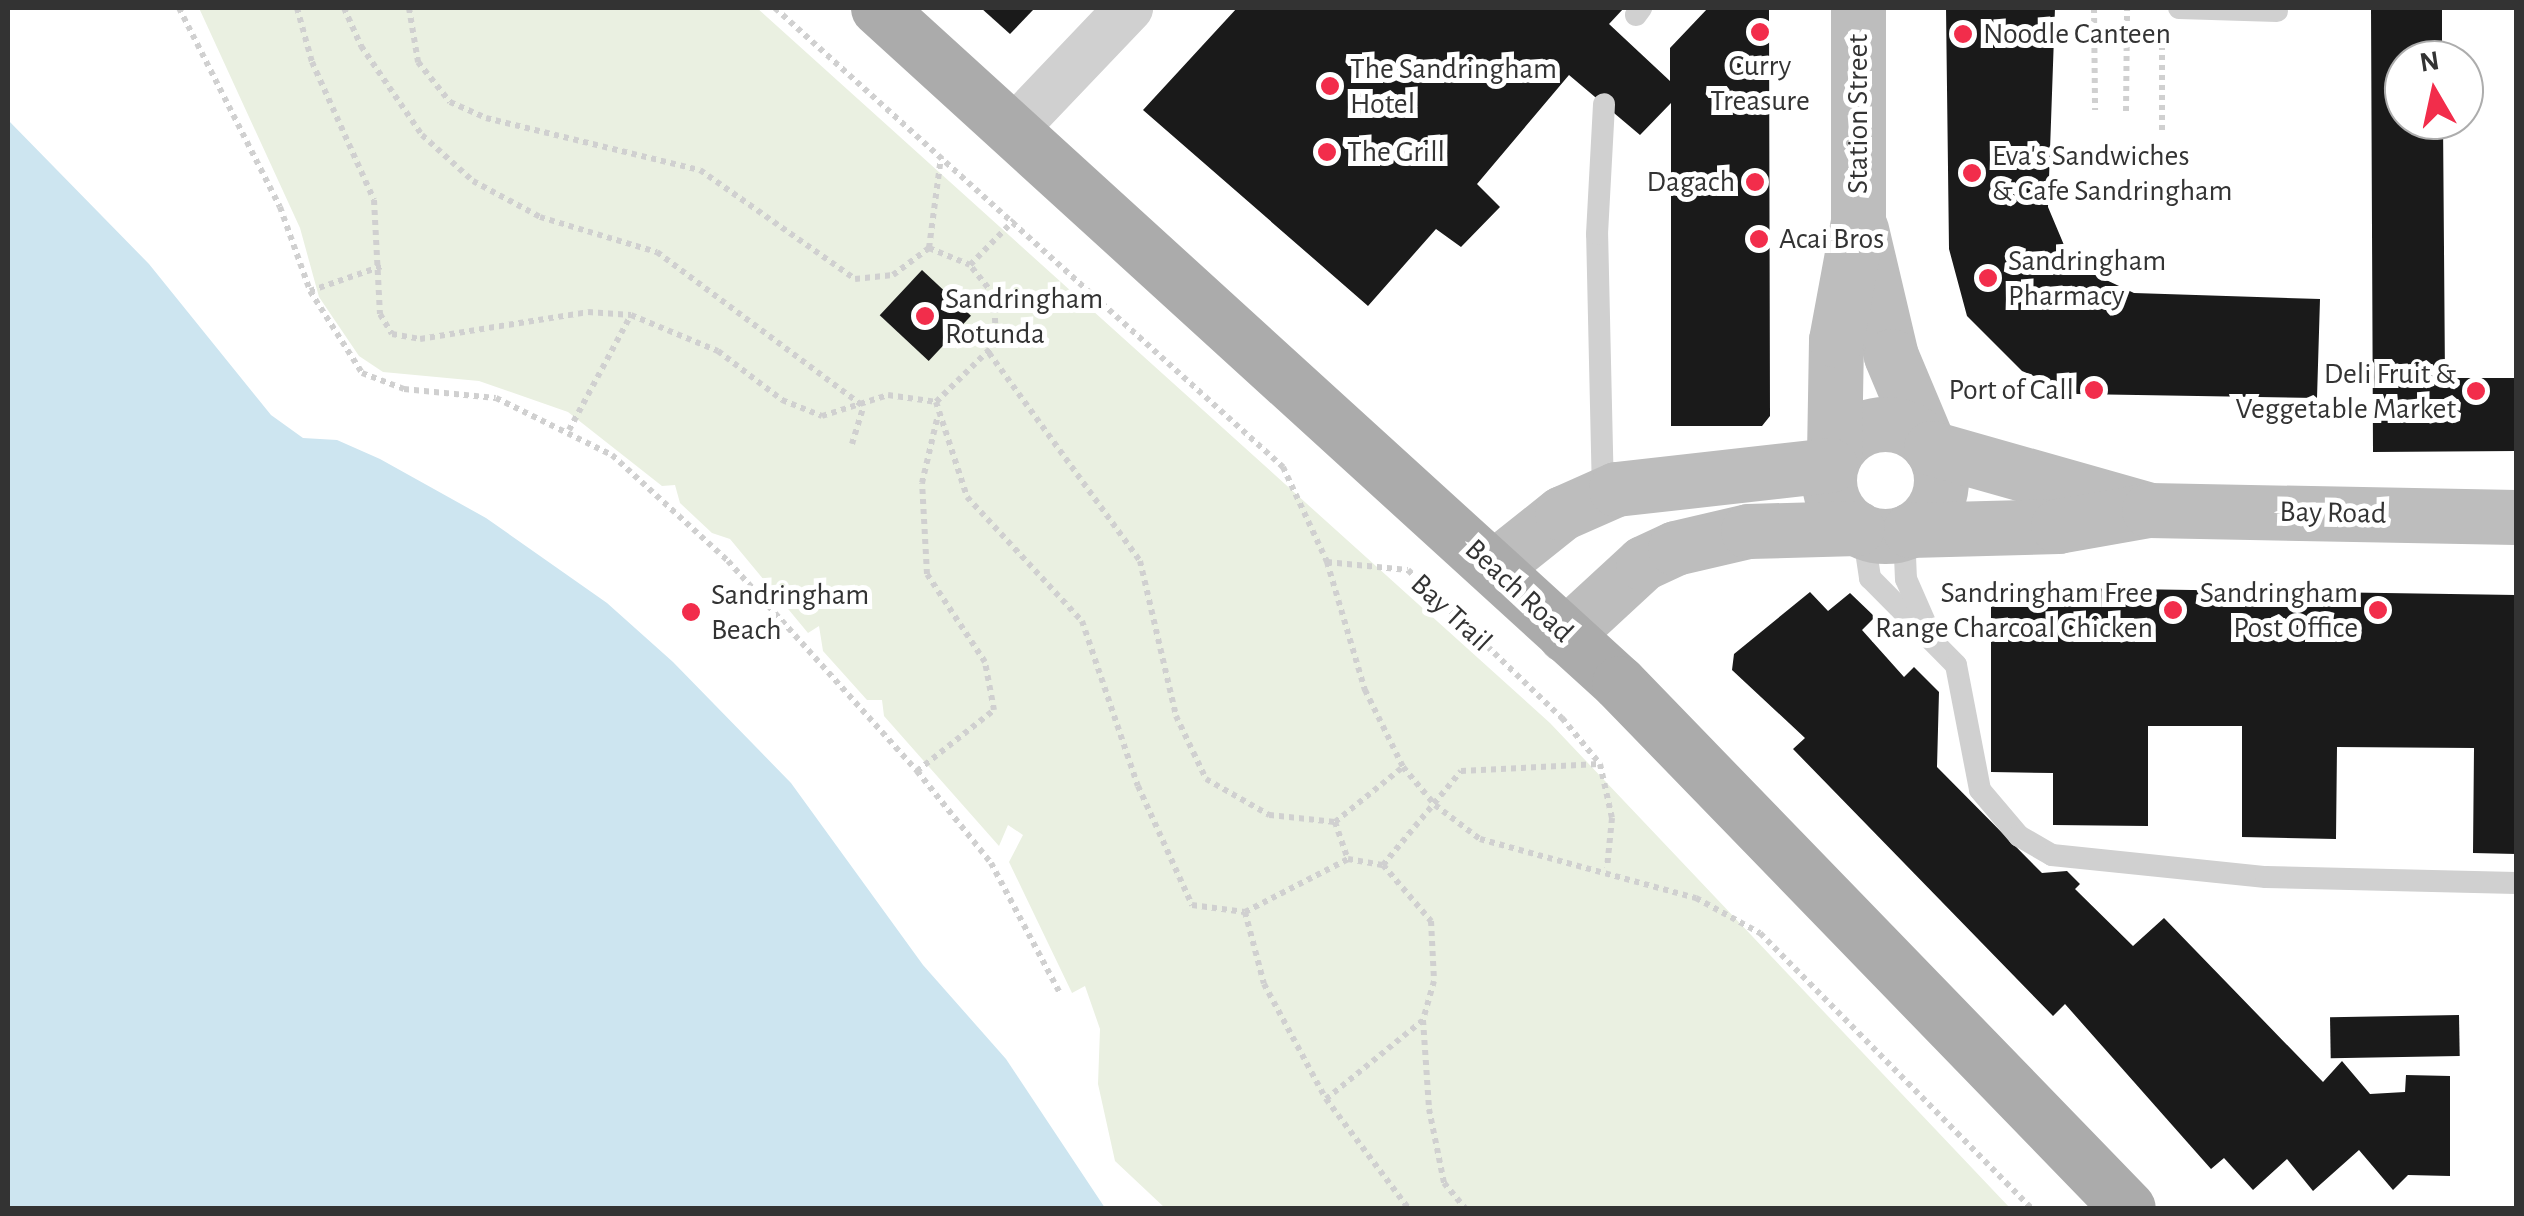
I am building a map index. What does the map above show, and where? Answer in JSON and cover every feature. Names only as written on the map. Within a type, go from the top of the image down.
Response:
[{"type":"main road","name":"Beach Road","points":[[878,8],[1566,635],[2128,1208]]},
{"type":"main road","name":"Station Street","points":[[1832,460],[1836,340],[1858,221],[1858,8]]},
{"type":"main road","name":"Station Street","points":[[1858,221],[1888,347],[1929,446]]},
{"type":"main road","points":[[1878,424],[1900,426],[1929,446],[1940,488],[1884,530],[1831,497],[1832,460],[1848,437],[1878,424]]},
{"type":"main road","name":"Bay Road","points":[[1929,446],[2150,510]]},
{"type":"main road","points":[[1494,567],[1562,513],[1602,494],[1661,480],[1832,460]]},
{"type":"main road","name":"Bay Road","points":[[1566,635],[1643,563],[1692,542],[1771,529],[2058,526],[2150,510],[2516,516]]},
{"type":"street","points":[[1012,131],[1130,8]]},
{"type":"lane","points":[[2170,16],[2277,11]]},
{"type":"lane","points":[[1602,494],[1597,234],[1604,104]]},
{"type":"lane","points":[[1884,530],[1928,630],[1966,690],[1980,790],[2019,836],[2052,855],[2266,877],[2516,883]]},
{"type":"lane","points":[[1884,530],[1870,578],[1888,602],[1928,630]]},
{"type":"path","points":[[179,8],[280,207],[310,291],[362,374],[404,390],[496,398],[569,430],[612,455],[728,561],[917,770],[991,863],[1061,995]]},
{"type":"path","points":[[297,8],[312,62],[374,200],[382,266],[380,314],[399,338],[588,312],[631,315],[718,351],[782,400],[822,416],[888,395],[936,402]]},
{"type":"path","points":[[344,8],[361,46],[422,135],[473,181],[540,217],[657,252],[863,406]]},
{"type":"path","points":[[409,8],[418,62],[450,102],[486,118],[700,170],[855,279],[893,275],[930,248],[941,157]]},
{"type":"path","points":[[775,8],[1014,220],[1282,467],[1327,562],[1341,628],[1403,767],[1435,806],[1480,838],[1607,868],[1696,898],[1760,933],[2031,1208]]},
{"type":"path","points":[[2094,8],[2095,110]]},
{"type":"path","points":[[2126,8],[2126,112]]},
{"type":"path","points":[[2162,130],[2170,16]]},
{"type":"path","points":[[970,265],[1014,220]]},
{"type":"path","points":[[930,248],[970,265],[994,295],[998,331],[989,353],[936,402]]},
{"type":"path","points":[[310,291],[382,266]]},
{"type":"path","points":[[569,430],[631,315]]},
{"type":"path","points":[[989,353],[1140,561],[1176,716],[1206,779],[1269,815],[1336,822],[1403,767]]},
{"type":"path","points":[[936,402],[938,418],[967,498],[1082,620],[1138,786],[1192,905],[1245,912],[1348,860],[1383,865],[1431,921],[1434,981],[1423,1020],[1434,1143],[1444,1184],[1465,1208]]},
{"type":"path","points":[[852,444],[863,406]]},
{"type":"path","points":[[917,770],[994,710],[985,662],[927,574],[922,483],[938,418]]},
{"type":"path","name":"Bay Trail","points":[[1327,562],[1408,570],[1600,764]]},
{"type":"path","points":[[1383,865],[1461,771],[1600,764],[1612,818],[1607,868]]},
{"type":"path","points":[[1336,822],[1348,860]]},
{"type":"path","points":[[1245,912],[1264,984],[1326,1099],[1408,1208]]},
{"type":"path","points":[[1326,1099],[1423,1020]]},
{"type":"green space","points":[[199,8],[757,8],[1550,723],[2010,1208],[1165,1208],[1115,1161],[1098,1084],[1100,1029],[1085,986],[1072,993],[1009,862],[1023,835],[1008,825],[999,846],[884,716],[882,700],[867,700],[823,651],[819,626],[808,633],[730,539],[712,533],[680,503],[675,485],[662,486],[568,412],[479,381],[383,372],[359,356],[319,297],[300,228]]},
{"type":"water","points":[[8,120],[149,264],[271,415],[303,438],[337,440],[380,459],[486,518],[607,603],[673,662],[791,783],[923,965],[1006,1059],[1105,1208],[8,1208]]},
{"type":"building","points":[[981,8],[1030,8],[1033,10],[1010,34]]},
{"type":"building","points":[[1237,8],[1624,8],[1609,24],[1670,81],[1670,48],[1708,8],[1769,8],[1770,416],[1762,426],[1671,426],[1671,103],[1640,135],[1569,75],[1477,184],[1500,207],[1461,247],[1436,229],[1368,306],[1143,110]]},
{"type":"building","points":[[1946,8],[2055,8],[2048,207],[2072,264],[2134,293],[2320,299],[2317,398],[2077,394],[2022,371],[1967,316],[1949,249]]},
{"type":"building","points":[[2371,8],[2442,8],[2442,40],[2384,40],[2384,140],[2443,140],[2445,378],[2516,378],[2516,451],[2373,452]]},
{"type":"building","name":"Sandringham Rotunda","points":[[922,270],[971,316],[929,361],[880,315]]},
{"type":"building","points":[[1991,587],[2516,595],[2516,854],[2473,853],[2474,748],[2337,747],[2336,839],[2242,837],[2242,726],[2148,726],[2148,826],[2053,825],[2053,773],[1991,772]]},
{"type":"building","points":[[1810,592],[1828,611],[1850,593],[1875,617],[1862,630],[1904,677],[1914,667],[1939,692],[1937,767],[2042,873],[2067,871],[2080,884],[2075,889],[2133,946],[2164,918],[2323,1082],[2342,1061],[2370,1094],[2405,1092],[2406,1075],[2450,1076],[2450,1176],[2408,1175],[2393,1190],[2359,1150],[2313,1191],[2287,1159],[2253,1190],[2224,1158],[2211,1169],[2065,1004],[2053,1016],[1793,749],[1805,738],[1732,670],[1734,654]]},
{"type":"building","points":[[2459,1015],[2460,1056],[2331,1058],[2330,1017]]},
{"type":"place","name":"Curry Treasure","points":[[1760,32]]},
{"type":"place","name":"Noodle Canteen","points":[[1963,34]]},
{"type":"place","name":"The Sandringham Hotel","points":[[1330,86]]},
{"type":"place","name":"The Grill","points":[[1327,152]]},
{"type":"place","name":"Eva's Sandwiches & Cafe Sandringham","points":[[1972,173]]},
{"type":"place","name":"Dagach","points":[[1755,182]]},
{"type":"place","name":"Acai Bros","points":[[1759,239]]},
{"type":"place","name":"Sandringham Pharmacy","points":[[1988,278]]},
{"type":"place","name":"Sandringham Rotunda","points":[[925,316]]},
{"type":"place","name":"Port of Call","points":[[2094,390]]},
{"type":"place","name":"Deli Fruit & Veggetable Market","points":[[2476,391]]},
{"type":"place","name":"Sandringham Free Range Charcoal Chicken","points":[[2173,610]]},
{"type":"place","name":"Sandringham Post Office","points":[[2378,610]]},
{"type":"place","name":"Sandringham Beach","points":[[691,612]]}]
